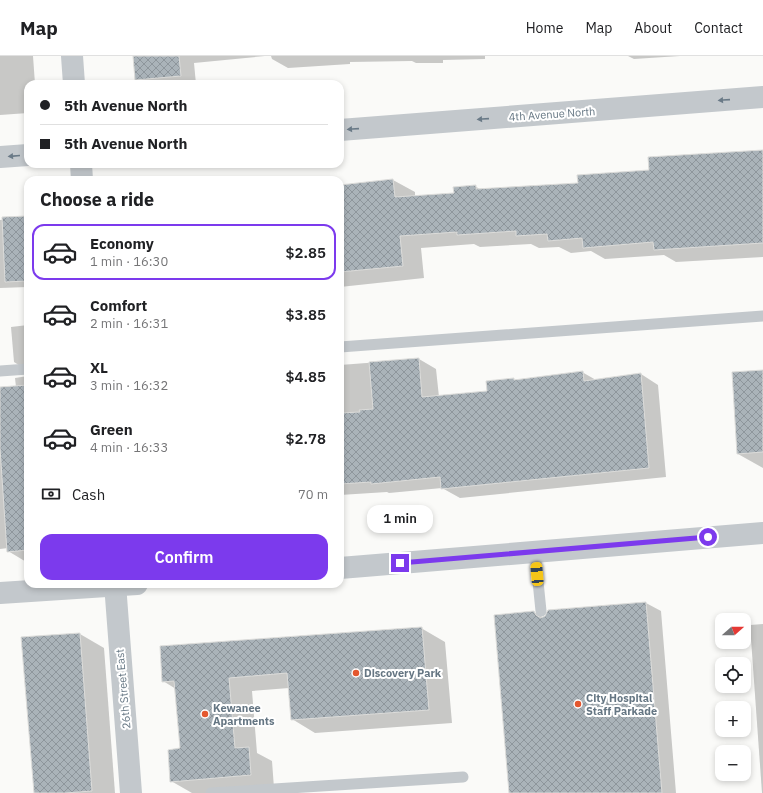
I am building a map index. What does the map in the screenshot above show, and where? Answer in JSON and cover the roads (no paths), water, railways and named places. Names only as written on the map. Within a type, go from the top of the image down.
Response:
[{"type":"street","points":[[72,56],[74,80]]},
{"type":"street","name":"4th Avenue North","points":[[344,130],[763,97]]},
{"type":"street","points":[[0,157],[24,155]]},
{"type":"street","points":[[344,568],[763,533]]},
{"type":"street","points":[[0,593],[72,588]]},
{"type":"street","name":"26th Street East","points":[[115,588],[131,793]]},
{"type":"lane","points":[[344,347],[763,316]]},
{"type":"lane","points":[[0,371],[24,369]]},
{"type":"lane","points":[[535,552],[541,611]]},
{"type":"lane","points":[[211,793],[462,777]]},
{"type":"place","name":"Discovery Park","points":[[356,673]]},
{"type":"place","name":"City Hospital Staff Parkade","points":[[578,704]]},
{"type":"place","name":"Kewanee Apartments","points":[[205,714]]}]
